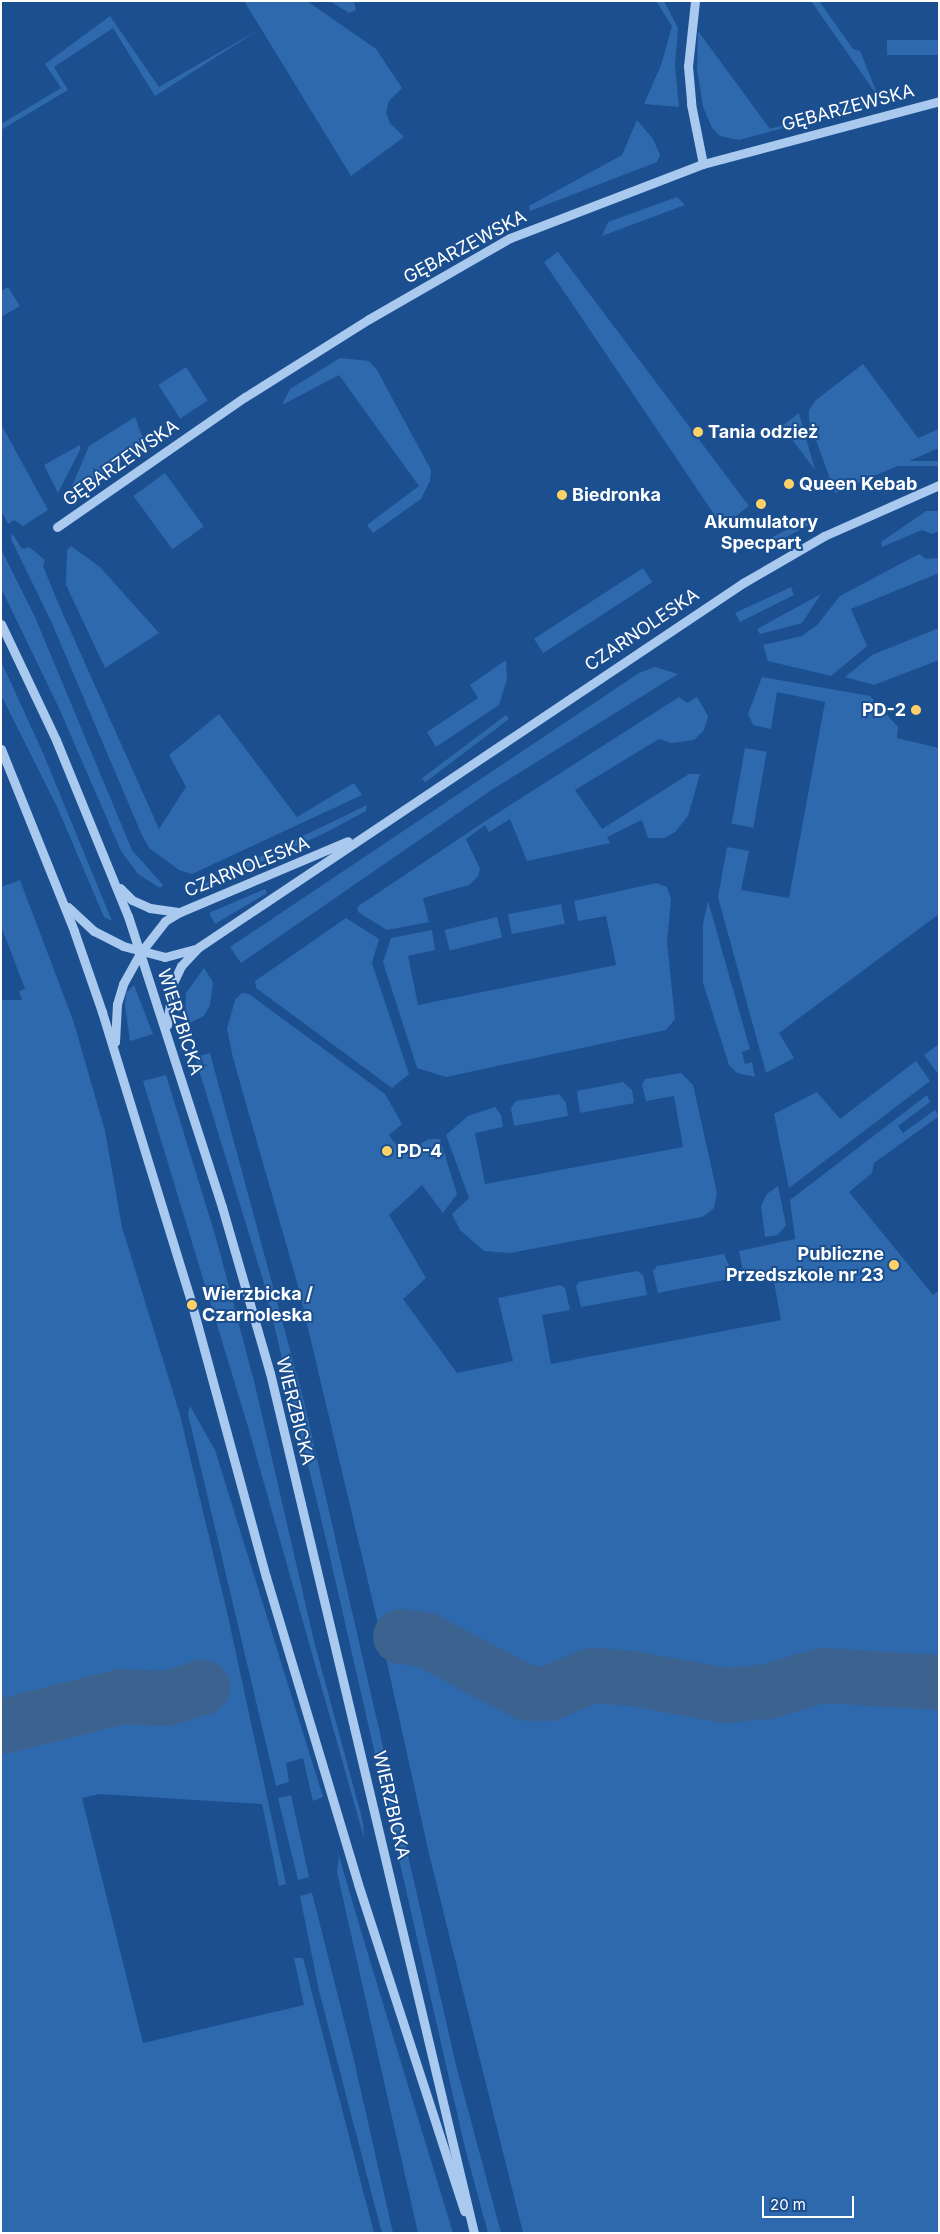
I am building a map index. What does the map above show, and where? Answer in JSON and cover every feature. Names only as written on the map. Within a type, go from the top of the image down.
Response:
[{"type":"street","points":[[695,1],[688,66],[691,104],[703,164]]},
{"type":"street","name":"GĘBARZEWSKA","points":[[56,527],[245,397],[369,319],[510,238],[703,164],[939,101]]},
{"type":"street","name":"CZARNOLESKA","points":[[199,947],[785,556],[864,517],[939,484]]},
{"type":"street","name":"WIERZBICKA","points":[[1,624],[56,740],[115,882],[141,952],[222,1206],[270,1373],[473,2233]]},
{"type":"street","name":"WIERZBICKA","points":[[1,749],[62,898],[115,1052],[192,1305],[266,1577],[358,1884],[473,2233]]},
{"type":"street","name":"CZARNOLESKA","points":[[115,1052],[117,1004],[123,984],[141,952],[166,921],[180,912],[330,850],[377,827]]},
{"type":"street","points":[[115,882],[132,900],[150,908],[180,912]]},
{"type":"street","points":[[62,898],[75,916],[94,931],[141,952],[165,957],[199,947]]},
{"type":"street","points":[[167,1037],[169,998],[173,983],[181,966],[199,947]]},
{"type":"shaded area","points":[[244,1],[307,1],[376,49],[402,88],[389,101],[386,112],[390,123],[404,137],[351,176]]},
{"type":"shaded area","points":[[330,1],[354,1],[356,10],[349,13]]},
{"type":"shaded area","points":[[656,1],[664,1],[678,28],[675,65],[679,107],[644,104],[661,65],[672,26]]},
{"type":"shaded area","points":[[811,1],[819,1],[853,49],[860,51],[879,98]]},
{"type":"shaded area","points":[[110,16],[159,87],[260,29],[155,96],[113,28],[54,67],[68,90],[1,130],[1,124],[61,88],[45,64]]},
{"type":"shaded area","points":[[698,31],[770,129],[879,98],[865,106],[739,140],[720,136],[712,128],[703,107],[697,69]]},
{"type":"shaded area","points":[[887,40],[939,40],[939,55],[887,55]]},
{"type":"shaded area","points":[[637,120],[653,139],[660,155],[657,162],[530,211],[529,206],[622,155]]},
{"type":"shaded area","points":[[677,197],[685,205],[602,236],[608,222]]},
{"type":"shaded area","points":[[558,252],[749,506],[722,526],[544,262]]},
{"type":"shaded area","points":[[8,287],[20,306],[1,317],[1,291]]},
{"type":"shaded area","points":[[340,358],[369,361],[377,370],[431,470],[430,481],[421,499],[373,533],[367,525],[419,486],[339,375],[282,405],[290,389]]},
{"type":"shaded area","points":[[863,364],[918,438],[939,429],[939,448],[835,493],[809,420],[809,410],[816,400]]},
{"type":"shaded area","points":[[186,367],[208,401],[180,419],[158,385]]},
{"type":"shaded area","points":[[799,413],[815,470],[782,426]]},
{"type":"shaded area","points":[[135,417],[145,444],[67,498],[89,446]]},
{"type":"shaded area","points":[[2,426],[48,510],[23,526],[14,520],[8,524],[1,510]]},
{"type":"shaded area","points":[[80,445],[80,450],[58,493],[44,465]]},
{"type":"shaded area","points":[[829,461],[939,461],[939,466],[829,466]]},
{"type":"shaded area","points":[[165,473],[204,526],[172,549],[133,496]]},
{"type":"shaded area","points":[[926,511],[939,511],[939,531],[932,534],[922,530],[882,547],[881,542]]},
{"type":"shaded area","points":[[817,515],[819,520],[769,546],[751,551],[754,546]]},
{"type":"shaded area","points":[[12,533],[22,549],[29,547],[45,560],[43,566],[59,605],[159,829],[186,787],[169,755],[219,714],[297,817],[354,783],[362,795],[192,874],[179,870],[149,848],[51,621],[11,539]]},
{"type":"shaded area","points":[[71,546],[100,567],[159,633],[105,668],[66,585],[67,550]]},
{"type":"shaded area","points":[[1,549],[35,617],[132,850],[163,885],[160,888],[138,874],[121,851],[58,706],[1,588]]},
{"type":"shaded area","points":[[919,554],[926,559],[939,558],[939,573],[851,609],[867,646],[831,676],[768,661],[763,645],[802,636],[817,625],[840,596]]},
{"type":"shaded area","points":[[643,568],[652,582],[543,653],[534,639]]},
{"type":"shaded area","points":[[791,587],[794,595],[740,622],[735,613]]},
{"type":"shaded area","points":[[821,594],[802,623],[760,634],[757,629]]},
{"type":"shaded area","points":[[939,628],[939,660],[874,685],[845,677],[872,655]]},
{"type":"shaded area","points":[[506,660],[507,679],[499,705],[436,747],[427,732],[478,698],[470,685]]},
{"type":"shaded area","points":[[1,661],[43,753],[112,921],[104,917],[58,809],[1,695]]},
{"type":"shaded area","points":[[655,667],[678,674],[493,789],[241,963],[230,947],[639,673]]},
{"type":"shaded area","points":[[762,677],[870,696],[898,727],[897,738],[939,748],[939,914],[779,1033],[794,1058],[766,1073],[718,897],[727,847],[749,851],[741,890],[789,898],[825,702],[777,692],[771,729],[753,725],[748,714]]},
{"type":"shaded area","points":[[679,697],[687,703],[697,697],[708,716],[704,730],[694,740],[671,743],[659,739],[575,790],[602,829],[689,774],[700,774],[688,816],[675,832],[664,838],[648,838],[642,820],[607,837],[610,843],[527,861],[510,819],[489,832],[485,825],[466,839],[480,869],[478,876],[469,885],[423,898],[429,922],[387,930],[358,912],[357,907],[487,820]]},
{"type":"shaded area","points":[[506,715],[509,719],[425,782],[422,778]]},
{"type":"shaded area","points":[[745,748],[767,752],[753,828],[732,824]]},
{"type":"shaded area","points":[[367,805],[366,811],[327,832],[203,888],[204,884]]},
{"type":"shaded area","points":[[20,880],[74,1023],[105,1131],[122,1227],[180,1415],[227,1612],[286,1884],[279,1886],[262,1804],[99,1794],[82,1798],[143,2043],[304,2005],[294,1958],[303,1958],[374,2233],[1,2233],[1,1000],[22,1000],[19,991],[25,989],[1,926],[1,887]]},
{"type":"shaded area","points":[[656,883],[667,887],[671,899],[667,942],[675,1019],[666,1030],[446,1077],[417,1068],[383,962],[391,938],[432,930],[435,950],[408,956],[418,1005],[616,965],[606,916],[578,921],[574,901]]},
{"type":"shaded area","points":[[265,889],[267,893],[215,924],[209,913]]},
{"type":"shaded area","points":[[708,901],[750,1049],[742,1052],[745,1064],[752,1062],[755,1077],[737,1073],[729,1065],[703,983],[703,924]]},
{"type":"shaded area","points":[[561,904],[565,924],[512,934],[508,914]]},
{"type":"shaded area","points":[[497,917],[502,937],[450,950],[445,930]]},
{"type":"shaded area","points":[[346,918],[379,939],[372,963],[409,1074],[392,1088],[256,988],[255,981]]},
{"type":"shaded area","points":[[204,968],[213,982],[210,1005],[204,1016],[185,1025],[186,993]]},
{"type":"shaded area","points":[[134,985],[153,1034],[130,1041],[125,1006],[126,993]]},
{"type":"shaded area","points":[[242,993],[249,994],[385,1094],[402,1124],[389,1135],[403,1154],[429,1139],[440,1139],[457,1194],[443,1213],[422,1185],[389,1215],[426,1278],[403,1299],[457,1373],[513,1361],[498,1298],[560,1285],[565,1288],[570,1310],[542,1315],[551,1364],[781,1320],[772,1271],[744,1276],[739,1251],[795,1239],[790,1200],[927,1095],[930,1102],[898,1126],[903,1133],[935,1110],[939,1116],[874,1163],[872,1173],[849,1192],[933,1295],[939,1290],[939,2233],[523,2233],[429,1854],[384,1649],[297,1282],[233,1058],[227,1029],[235,1000]]},
{"type":"shaded area","points":[[939,1044],[939,1075],[924,1055]]},
{"type":"shaded area","points":[[210,1053],[304,1402],[456,2065],[501,2233],[488,2233],[465,2148],[324,1531],[263,1280],[195,1057]]},
{"type":"shaded area","points":[[916,1061],[930,1081],[789,1188],[774,1114],[817,1092],[840,1119]]},
{"type":"shaded area","points":[[681,1073],[693,1085],[717,1193],[714,1208],[708,1213],[702,1217],[510,1253],[484,1251],[460,1230],[452,1214],[469,1198],[446,1135],[468,1116],[495,1107],[501,1115],[503,1127],[475,1133],[485,1184],[683,1147],[674,1096],[646,1101],[642,1085],[645,1079]]},
{"type":"shaded area","points":[[166,1075],[216,1238],[255,1385],[314,1641],[363,1822],[364,1838],[249,1430],[143,1081]]},
{"type":"shaded area","points":[[623,1082],[632,1090],[634,1103],[580,1113],[577,1091]]},
{"type":"shaded area","points":[[559,1094],[566,1103],[568,1116],[514,1126],[511,1108],[516,1101]]},
{"type":"shaded area","points":[[778,1186],[786,1225],[778,1235],[765,1237],[761,1206],[767,1194]]},
{"type":"shaded area","points":[[724,1254],[734,1278],[658,1293],[653,1271],[657,1266]]},
{"type":"shaded area","points":[[637,1271],[643,1275],[647,1295],[581,1307],[576,1286],[579,1282]]},
{"type":"shaded area","points":[[190,1406],[215,1450],[323,1797],[313,1801],[303,1758],[286,1763],[289,1782],[276,1786],[188,1414]]},
{"type":"shaded area","points":[[291,1795],[309,1877],[298,1880],[278,1798]]},
{"type":"shaded area","points":[[339,1856],[453,2233],[418,2233],[337,1872]]},
{"type":"shaded area","points":[[312,1893],[353,2056],[393,2233],[382,2233],[319,1991],[300,1896]]},
{"type":"waterway","points":[[400,1636],[424,1639],[527,1693],[548,1693],[592,1675],[632,1678],[725,1695],[766,1691],[822,1675],[939,1682]]},
{"type":"waterway","points":[[1,1726],[121,1696],[166,1698],[202,1687]]},
{"type":"place","name":"Tania odzież","points":[[698,432]]},
{"type":"place","name":"Queen Kebab","points":[[789,484]]},
{"type":"place","name":"Biedronka","points":[[562,495]]},
{"type":"place","name":"Akumulatory Specpart","points":[[761,504]]},
{"type":"place","name":"PD-2","points":[[916,710]]},
{"type":"place","name":"PD-4","points":[[387,1151]]},
{"type":"place","name":"Publiczne Przedszkole nr 23","points":[[894,1265]]},
{"type":"place","name":"Wierzbicka / Czarnoleska","points":[[192,1305]]}]
